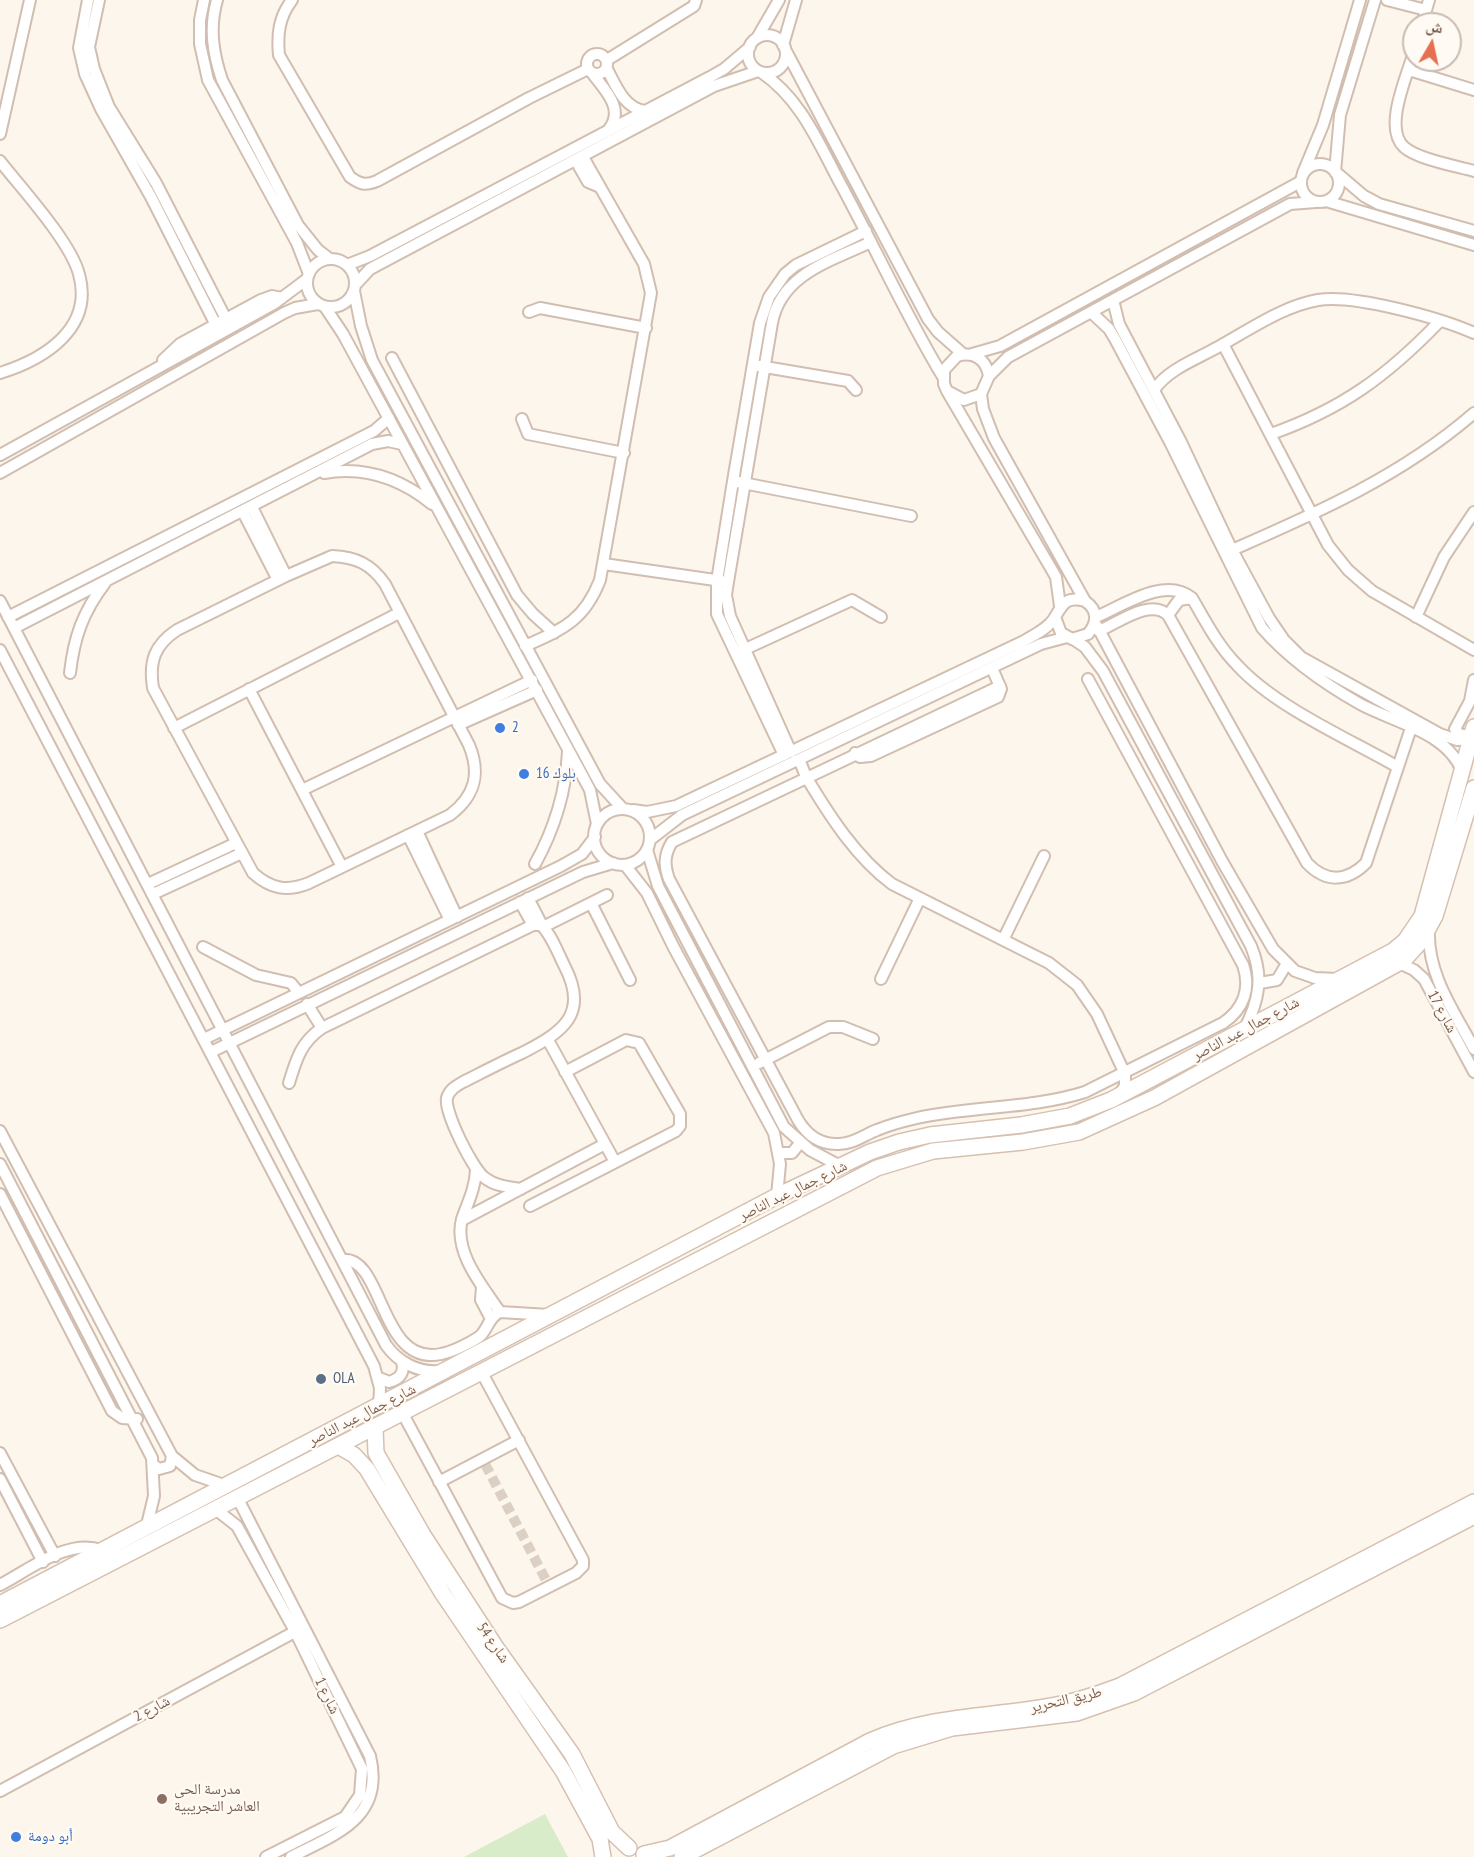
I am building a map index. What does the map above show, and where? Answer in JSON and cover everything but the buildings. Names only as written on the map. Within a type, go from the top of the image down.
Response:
[{"type":"main road","name":"شارع جمال عبد الناصر","points":[[0,1604],[777,1196],[870,1152],[900,1142],[1070,1116],[1147,1082],[1393,951],[1414,929],[1427,902],[1472,734]]},
{"type":"main road","name":"شارع جمال عبد الناصر","points":[[0,1620],[214,1508],[375,1429],[877,1168],[933,1151],[1023,1142],[1079,1132],[1116,1117],[1398,963],[1414,951],[1430,928],[1474,788]]},
{"type":"main road","points":[[661,1258],[661,1267],[670,1276]]},
{"type":"main road","points":[[631,1274],[641,1281],[643,1289]]},
{"type":"main road","points":[[354,1455],[362,1446],[374,1446],[375,1429]]},
{"type":"main road","name":"شارع 54","points":[[374,1446],[446,1573],[572,1754],[612,1833],[629,1848]]},
{"type":"main road","name":"شارع 54","points":[[340,1447],[354,1455],[367,1469],[443,1594],[558,1763],[600,1839],[603,1857]]},
{"type":"main road","name":"طريق التحرير","points":[[645,1856],[670,1848],[870,1741],[901,1729],[949,1718],[1060,1705],[1120,1686],[1474,1503]]},
{"type":"main road","name":"طريق التحرير","points":[[682,1857],[893,1746],[952,1728],[1077,1713],[1134,1693],[1474,1516]]},
{"type":"main road","points":[[608,1857],[616,1851],[629,1848],[645,1856]]},
{"type":"street","points":[[0,134],[30,0]]},
{"type":"street","points":[[88,0],[80,35],[81,61],[151,196],[221,322]]},
{"type":"street","points":[[99,0],[90,35],[90,58],[117,128]]},
{"type":"street","points":[[204,0],[200,20],[200,44],[208,80],[297,243],[308,276],[311,297],[322,305],[343,334],[590,790],[597,824],[595,837],[598,851],[613,863]]},
{"type":"street","points":[[217,0],[212,34],[214,58],[222,80],[298,225],[318,250],[330,259],[347,265],[354,274],[361,326],[372,360],[600,784],[646,822],[658,886],[784,1127],[800,1143],[842,1167]]},
{"type":"street","points":[[292,0],[281,20],[278,38],[279,55],[350,177],[359,184],[368,185],[529,98],[590,71],[599,74],[607,64],[697,2]]},
{"type":"street","points":[[211,1052],[594,867],[613,863],[625,865],[638,860],[670,822],[791,758],[1024,641],[1055,617],[1060,606],[1059,591],[1049,565],[948,391],[943,377],[919,337],[866,231],[798,106],[781,87],[760,71],[748,58],[753,43],[779,0]]},
{"type":"street","points":[[0,473],[284,313],[295,308],[343,305],[370,269],[714,86],[760,71],[777,70],[782,65],[784,47],[796,0]]},
{"type":"street","points":[[1360,0],[1323,125],[1302,177],[1304,195],[1474,244]]},
{"type":"street","points":[[1338,979],[1305,975],[1286,965],[1273,950],[1222,861],[1099,631],[1094,610],[1085,601],[994,438],[981,394],[989,376],[1008,357],[1290,204],[1321,201],[1338,189],[1336,173],[1340,115],[1375,0]]},
{"type":"street","points":[[1388,0],[1425,3]]},
{"type":"street","points":[[347,265],[724,69],[753,43],[768,36],[784,47],[928,319],[938,332],[967,354],[984,362],[989,376]]},
{"type":"street","points":[[609,130],[616,121],[616,110],[612,100],[590,71],[587,61],[592,55],[601,54],[628,104],[634,110],[645,111]]},
{"type":"street","points":[[1407,72],[1394,123],[1396,137],[1405,148],[1474,171]]},
{"type":"street","points":[[1415,72],[1474,90]]},
{"type":"street","points":[[525,646],[554,633],[580,615],[592,599],[604,564],[651,293],[644,264],[600,187],[588,182],[579,159]]},
{"type":"street","points":[[0,161],[60,239],[79,272],[82,293],[79,314],[74,324],[54,349],[0,373]]},
{"type":"street","points":[[943,377],[951,359],[1000,346],[1302,177],[1308,167],[1323,164],[1364,196],[1379,204],[1474,231]]},
{"type":"street","points":[[866,231],[808,258],[785,274],[769,297],[764,310],[758,366],[723,582],[728,608],[741,651],[798,775],[806,777],[865,861],[892,884],[1049,963],[1077,985],[1097,1014],[1125,1074],[1125,1086],[1119,1096]]},
{"type":"street","points":[[758,366],[778,302],[792,283],[813,268],[871,242]]},
{"type":"street","points":[[808,258],[813,268]]},
{"type":"street","points":[[0,455],[282,298],[308,276],[314,266],[330,259]]},
{"type":"street","points":[[160,364],[172,349],[266,297],[282,298]]},
{"type":"street","points":[[1113,300],[1119,336],[1171,444],[1234,558],[1284,640],[1301,657],[1364,700],[1411,728],[1438,737],[1457,740],[1472,734]]},
{"type":"street","points":[[1154,390],[1172,373],[1223,344],[1274,316],[1317,300],[1363,301],[1474,333]]},
{"type":"street","points":[[529,312],[540,308],[646,328]]},
{"type":"street","points":[[1091,312],[1119,336],[1144,371],[1234,558]]},
{"type":"street","points":[[1271,434],[1315,417],[1372,384],[1397,364],[1439,322]]},
{"type":"street","points":[[1223,344],[1329,545],[1354,576],[1372,591],[1474,650]]},
{"type":"street","points":[[392,358],[517,595],[554,633]]},
{"type":"street","points":[[758,366],[848,381],[856,390]]},
{"type":"street","points":[[1144,371],[1172,373]]},
{"type":"street","points":[[948,391],[964,400],[981,394]]},
{"type":"street","points":[[1234,558],[1257,546],[1261,539],[1313,515],[1420,455],[1474,413]]},
{"type":"street","points":[[8,617],[374,431],[388,418]]},
{"type":"street","points":[[522,419],[528,434],[624,453]]},
{"type":"street","points":[[14,628],[372,444],[388,441],[402,444]]},
{"type":"street","points":[[315,475],[336,471],[380,476],[401,483],[437,508]]},
{"type":"street","points":[[738,482],[911,516]]},
{"type":"street","points":[[247,509],[282,578]]},
{"type":"street","points":[[1416,617],[1444,557],[1474,512]]},
{"type":"street","points":[[348,556],[376,571],[399,613],[475,760],[476,776],[472,792],[463,805],[450,815],[296,888],[280,889],[265,884],[253,873],[153,688],[150,670],[154,653],[165,638],[177,630],[324,559],[348,556]]},
{"type":"street","points":[[604,564],[723,582]]},
{"type":"street","points":[[70,673],[79,622],[107,581]]},
{"type":"street","points":[[483,592],[494,587]]},
{"type":"street","points":[[597,824],[608,813],[628,809],[647,812],[676,806],[791,758],[1041,644],[1088,634],[1096,618],[1164,588],[1184,591],[1192,598],[1216,639],[1250,678],[1277,699],[1396,766]]},
{"type":"street","points":[[46,597],[52,609]]},
{"type":"street","points":[[1060,606],[1076,598],[1085,601]]},
{"type":"street","points":[[1168,615],[1179,600],[1192,598]]},
{"type":"street","points":[[741,651],[852,600],[881,617]]},
{"type":"street","points":[[0,601],[386,1345],[402,1362],[423,1371],[446,1371]]},
{"type":"street","points":[[1122,606],[1128,618]]},
{"type":"street","points":[[1099,631],[1149,608],[1163,610],[1168,615],[1307,863],[1316,873],[1329,878],[1343,878],[1356,873],[1366,863],[1396,766],[1411,728]]},
{"type":"street","points":[[174,728],[399,613]]},
{"type":"street","points":[[1055,617],[1058,628],[1095,658],[1256,958],[1260,983],[1255,1007],[1244,1030]]},
{"type":"street","points":[[0,650],[379,1378],[379,1407]]},
{"type":"street","points":[[992,668],[1000,686],[672,842],[665,860],[669,879],[805,1131],[828,1144],[841,1144],[915,1119],[956,1111],[1063,1099],[1085,1092],[1223,1023],[1240,1008],[1247,987],[1245,972],[1088,679]]},
{"type":"street","points":[[456,721],[532,680]]},
{"type":"street","points":[[1472,734],[1460,735],[1455,729],[1470,701],[1474,680]]},
{"type":"street","points":[[249,689],[342,867]]},
{"type":"street","points":[[302,790],[456,721],[537,690]]},
{"type":"street","points":[[1364,700],[1438,737],[1453,755],[1462,772]]},
{"type":"street","points":[[1113,724],[1127,716]]},
{"type":"street","points":[[535,864],[556,820],[563,797],[568,749]]},
{"type":"street","points":[[413,833],[454,918]]},
{"type":"street","points":[[204,1039],[576,858],[595,837]]},
{"type":"street","points":[[151,889],[236,843]]},
{"type":"street","points":[[151,889],[242,853]]},
{"type":"street","points":[[1003,940],[1044,856]]},
{"type":"street","points":[[625,865],[647,893],[673,946],[774,1133],[779,1153],[780,1175],[777,1196]]},
{"type":"street","points":[[290,1083],[301,1049],[309,1036],[322,1028],[607,895]]},
{"type":"street","points":[[881,979],[920,898]]},
{"type":"street","points":[[1212,907],[1226,899]]},
{"type":"street","points":[[521,1189],[496,1184],[476,1170],[448,1110],[447,1098],[453,1088],[548,1040],[563,1029],[573,1013],[575,995],[570,977],[524,900]]},
{"type":"street","points":[[591,903],[630,980]]},
{"type":"street","name":"شارع 17","points":[[1430,928],[1430,949],[1434,970],[1474,1049]]},
{"type":"street","points":[[203,947],[256,975],[291,983],[299,993]]},
{"type":"street","name":"شارع 17","points":[[1398,963],[1414,970],[1426,982],[1474,1072]]},
{"type":"street","points":[[1260,983],[1277,980],[1286,965]]},
{"type":"street","points":[[1426,982],[1427,975],[1434,970]]},
{"type":"street","points":[[307,1004],[322,1028]]},
{"type":"street","points":[[273,1005],[278,1018]]},
{"type":"street","points":[[751,1067],[834,1026],[873,1039]]},
{"type":"street","points":[[548,1040],[615,1162]]},
{"type":"street","points":[[530,1206],[680,1126],[680,1114],[644,1047],[627,1040],[565,1072]]},
{"type":"street","points":[[1125,1074],[1137,1082],[1147,1082]]},
{"type":"street","points":[[0,1131],[172,1456],[195,1475],[224,1485]]},
{"type":"street","points":[[779,1153],[792,1153],[800,1143]]},
{"type":"street","points":[[462,1220],[605,1144]]},
{"type":"street","points":[[0,1164],[135,1420],[154,1466],[154,1496],[147,1526]]},
{"type":"street","points":[[562,1167],[572,1185]]},
{"type":"street","points":[[476,1170],[472,1197],[462,1220],[461,1241],[495,1316]]},
{"type":"street","points":[[0,1194],[109,1406],[122,1418],[135,1420],[148,1413]]},
{"type":"street","points":[[342,1260],[352,1260],[362,1267],[394,1330],[405,1342],[421,1353],[445,1353],[479,1337],[495,1316]]},
{"type":"street","points":[[495,1316],[552,1316]]},
{"type":"street","points":[[99,1353],[112,1346]]},
{"type":"street","points":[[379,1378],[389,1382],[395,1381],[402,1373],[402,1362]]},
{"type":"street","points":[[403,1414],[502,1598],[513,1603],[581,1569],[582,1560],[483,1373]]},
{"type":"street","points":[[439,1482],[484,1462],[519,1440]]},
{"type":"street","points":[[1,1456],[55,1556]]},
{"type":"street","points":[[154,1466],[159,1469],[170,1466],[172,1456]]},
{"type":"street","points":[[0,1479],[43,1562]]},
{"type":"street","name":"شارع 1","points":[[237,1497],[358,1758],[363,1782],[360,1795],[345,1817],[266,1857]]},
{"type":"street","name":"شارع 1","points":[[214,1508],[237,1526],[300,1629],[370,1756],[374,1777],[369,1799],[358,1818],[341,1831],[291,1857]]},
{"type":"street","points":[[0,1585],[55,1556],[81,1546],[101,1550]]},
{"type":"street","name":"شارع 2","points":[[0,1791],[300,1629]]},
{"type":"green space","points":[[545,1814],[568,1857],[464,1857]]},
{"type":"tunnel","points":[[485,1464],[547,1582]]},
{"type":"place","name":"2","points":[[500,728]]},
{"type":"place","name":"بلوك 16","points":[[524,774]]},
{"type":"place","name":"OLA","points":[[321,1379]]},
{"type":"place","name":"مدرسة الحى العاشر التجريبية","points":[[162,1799]]},
{"type":"place","name":"أبو دومة","points":[[16,1837]]}]
